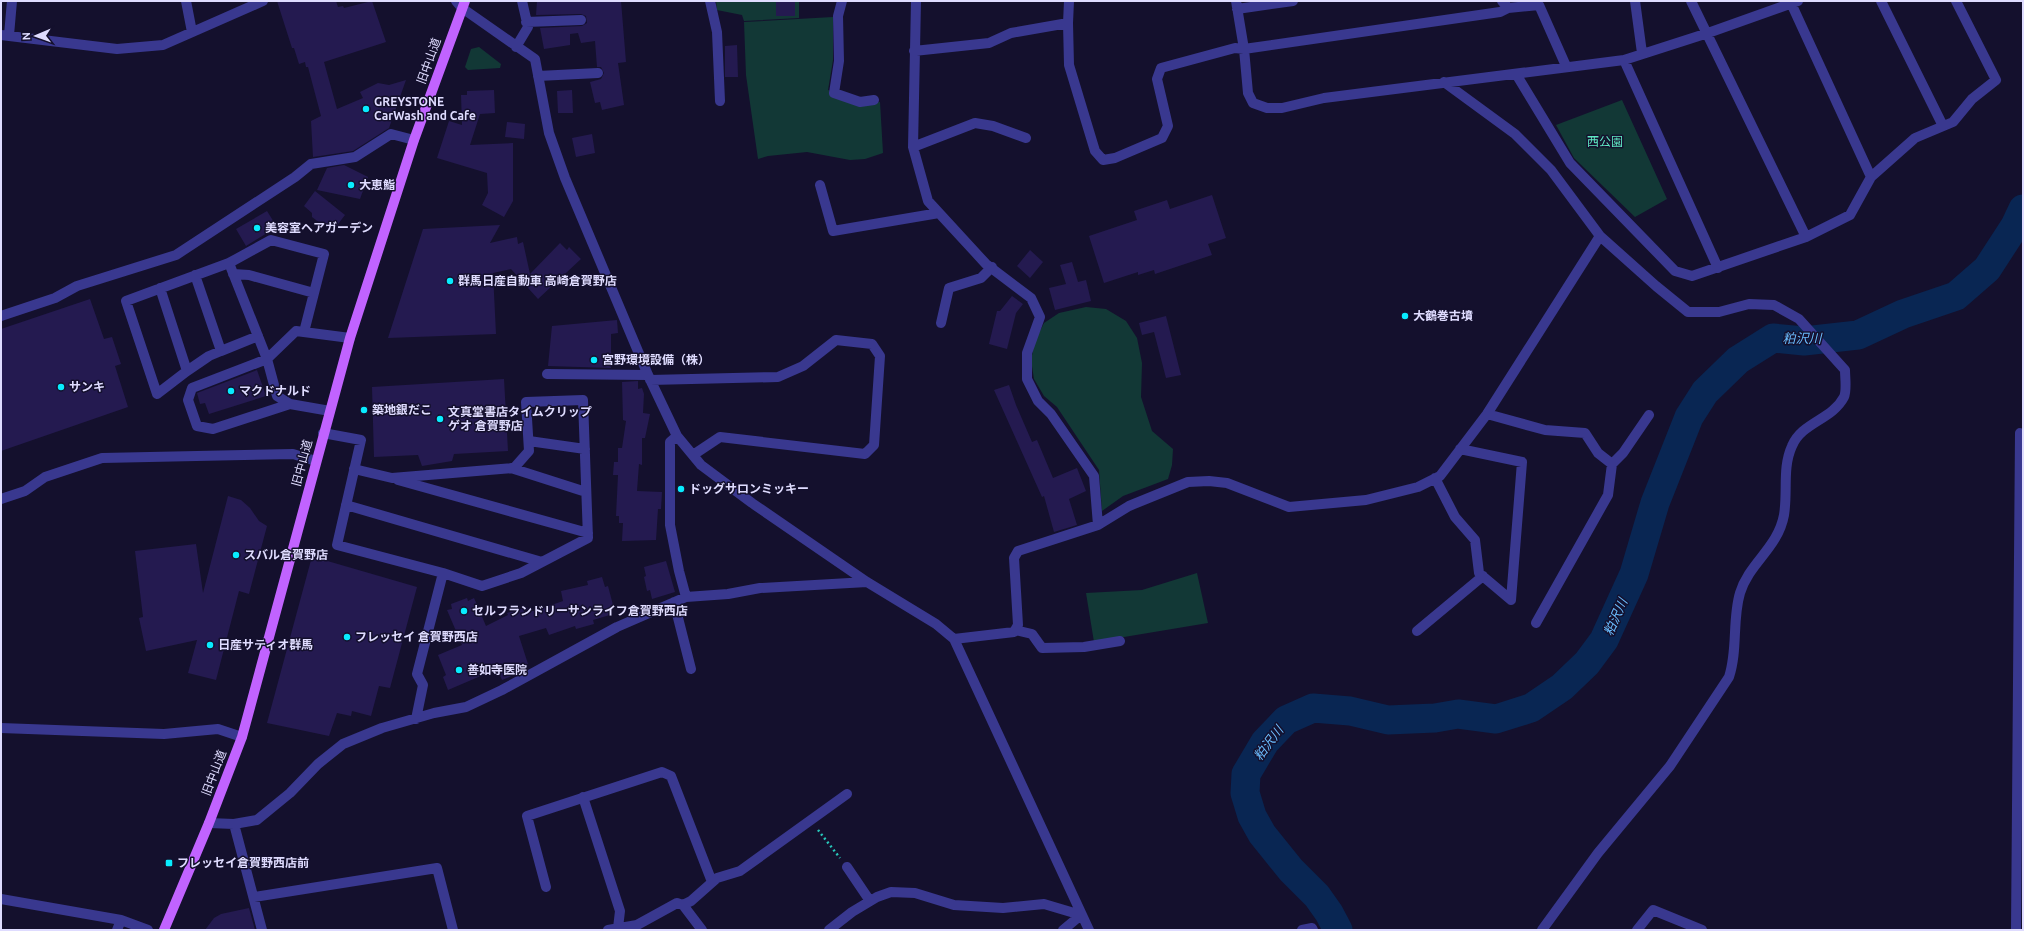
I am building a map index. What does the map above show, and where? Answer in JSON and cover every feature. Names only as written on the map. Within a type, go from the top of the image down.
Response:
[{"type":"main road","name":"旧中山道","points":[[164,930],[209,823],[242,737],[323,433],[350,338],[414,140],[461,3]]},
{"type":"street","points":[[12,1],[5,35],[117,49],[162,45],[263,1]]},
{"type":"street","points":[[186,1],[192,32]]},
{"type":"street","points":[[516,47],[528,27],[522,1]]},
{"type":"street","points":[[710,1],[717,32],[720,101]]},
{"type":"street","points":[[842,1],[838,16],[839,61],[834,93],[860,102],[874,100]]},
{"type":"street","points":[[916,1],[913,147],[928,202],[992,267],[1032,298],[1040,317],[1027,353],[1027,380],[1038,401],[1051,414],[1094,476],[1098,525]]},
{"type":"street","points":[[1069,1],[1069,64],[1095,151],[1103,160],[1115,158],[1162,138],[1168,126],[1157,79],[1161,68],[1235,48],[1244,49],[1500,12],[1505,4],[1539,5],[1566,66]]},
{"type":"street","points":[[1293,1],[1237,5],[1244,49],[1248,93],[1252,103],[1267,108],[1282,108],[1324,98],[1516,74],[1566,66],[1624,60],[1708,33],[1793,2],[1871,177]]},
{"type":"street","points":[[1635,1],[1642,53]]},
{"type":"street","points":[[1691,1],[1708,33],[1806,237]]},
{"type":"street","points":[[1881,1],[1943,126]]},
{"type":"street","points":[[1516,74],[1570,163],[1676,271],[1692,276],[1806,237],[1850,215],[1871,177],[1915,138],[1953,122],[1972,99],[1996,80],[1956,1]]},
{"type":"street","points":[[461,3],[516,47],[535,59],[549,133],[563,172],[649,378],[677,436],[701,465],[752,504],[867,582],[936,624],[954,639],[1089,930]]},
{"type":"street","points":[[526,22],[581,20]]},
{"type":"street","points":[[914,51],[989,43],[1011,33],[1068,23]]},
{"type":"street","points":[[1624,60],[1718,268]]},
{"type":"street","points":[[538,76],[598,73]]},
{"type":"street","points":[[1444,82],[1515,134],[1550,170],[1600,236],[1656,286],[1688,312],[1719,312],[1749,304],[1774,305],[1799,319],[1824,349],[1845,370],[1845,396],[1836,408],[1821,419],[1805,427],[1793,444],[1786,460],[1784,514],[1776,538],[1747,576],[1740,594],[1733,664],[1730,677],[1670,766],[1598,853],[1542,930]]},
{"type":"street","points":[[913,147],[975,124],[992,126],[1026,138]]},
{"type":"street","points":[[1,316],[55,298],[77,286],[176,255],[312,164],[355,157],[391,134],[414,140]]},
{"type":"street","points":[[820,185],[833,231],[939,213]]},
{"type":"street","points":[[954,639],[1014,632],[1018,625],[1014,558],[1018,550],[1098,525],[1129,506],[1188,482],[1209,481],[1227,483],[1289,507],[1366,500],[1418,487],[1440,476],[1487,414],[1600,236]]},
{"type":"street","points":[[258,336],[209,356],[187,370],[157,394],[126,301],[229,263],[271,240],[324,254],[304,332]]},
{"type":"street","points":[[229,263],[267,358],[277,396],[290,404],[330,411]]},
{"type":"street","points":[[941,323],[949,288],[981,278],[992,267]]},
{"type":"street","points":[[233,274],[250,276],[314,293]]},
{"type":"street","points":[[195,275],[221,351]]},
{"type":"street","points":[[160,288],[187,370]]},
{"type":"street","points":[[290,404],[213,429],[197,426],[188,400],[192,388],[267,358],[296,331],[350,338]]},
{"type":"street","points":[[547,374],[649,378],[778,377],[803,366],[836,340],[872,344],[880,356],[874,445],[865,454],[720,437],[693,455]]},
{"type":"street","points":[[323,433],[361,440],[337,545],[443,573],[482,586],[521,573],[588,538],[583,400],[526,402],[529,451],[514,468],[392,478]]},
{"type":"street","points":[[1487,414],[1545,430],[1585,433],[1598,453],[1612,464]]},
{"type":"street","points":[[1536,623],[1608,495],[1612,464],[1623,453],[1649,414]]},
{"type":"street","points":[[2016,930],[2020,433]]},
{"type":"street","points":[[677,436],[670,442],[670,526],[686,596]]},
{"type":"street","points":[[529,440],[585,449]]},
{"type":"street","points":[[1435,478],[1455,517],[1475,540],[1479,573],[1511,600],[1522,462],[1460,449]]},
{"type":"street","points":[[1,499],[25,491],[45,477],[102,458],[293,454],[316,461]]},
{"type":"street","points":[[511,468],[586,492]]},
{"type":"street","points":[[354,469],[392,478],[588,533]]},
{"type":"street","points":[[346,504],[542,562]]},
{"type":"street","points":[[416,719],[423,685],[417,674],[443,573]]},
{"type":"street","points":[[1417,631],[1484,576]]},
{"type":"street","points":[[209,823],[234,824],[257,820],[290,793],[318,764],[343,744],[382,728],[466,707],[502,690],[617,627],[686,596],[728,594],[760,588],[867,582]]},
{"type":"street","points":[[674,602],[691,669]]},
{"type":"street","points":[[1015,630],[1032,634],[1042,648],[1084,647],[1120,641]]},
{"type":"street","points":[[1,728],[164,734],[218,729],[242,737]]},
{"type":"street","points":[[546,887],[527,816],[662,772],[671,776],[712,882]]},
{"type":"street","points":[[683,905],[691,901],[716,878],[740,871],[847,794]]},
{"type":"street","points":[[583,797],[620,911],[613,929],[638,927],[677,903],[683,905],[702,930]]},
{"type":"street","points":[[234,824],[262,930]]},
{"type":"street","points":[[846,867],[870,901]]},
{"type":"street","points":[[254,897],[437,868],[453,930]]},
{"type":"street","points":[[829,930],[852,912],[870,901],[891,892],[905,891],[954,905],[1003,908],[1044,904],[1081,915]]},
{"type":"street","points":[[1,899],[121,920],[148,930]]},
{"type":"street","points":[[1636,930],[1653,910],[1702,930]]},
{"type":"street","points":[[1063,930],[1081,915]]},
{"type":"street","points":[[117,930],[121,920]]},
{"type":"street","points":[[1302,930],[1312,928],[1313,930]]},
{"type":"path","points":[[811,820],[846,867]]},
{"type":"green space","points":[[716,1],[799,1],[799,18],[744,21],[742,15],[717,10]]},
{"type":"green space","points":[[833,17],[833,60],[828,90],[867,103],[880,102],[883,153],[865,159],[850,160],[807,152],[768,156],[758,159],[746,75],[744,22]]},
{"type":"green space","points":[[479,47],[501,64],[500,68],[468,70],[465,67],[471,49]]},
{"type":"green space","name":"西公園","points":[[1622,100],[1667,199],[1635,217],[1574,158],[1556,125]]},
{"type":"green space","points":[[1086,307],[1106,309],[1126,321],[1137,338],[1142,363],[1141,397],[1152,431],[1173,449],[1172,465],[1168,479],[1123,496],[1102,511],[1099,470],[1057,407],[1044,396],[1034,379],[1031,360],[1035,341],[1044,323],[1059,313]]},
{"type":"green space","points":[[1197,573],[1208,623],[1094,642],[1086,593],[1142,590]]},
{"type":"building","points":[[277,1],[336,1],[338,7],[343,6],[344,8],[372,1],[386,42],[324,62],[337,109],[363,98],[360,92],[378,83],[389,85],[406,80],[389,128],[353,151],[313,157],[311,121],[321,116],[308,67],[306,67],[305,62],[299,64],[294,48],[292,48]]},
{"type":"building","points":[[537,1],[621,1],[626,62],[618,63],[624,105],[602,110],[600,102],[595,103],[590,82],[601,79],[604,73],[601,67],[597,67],[595,41],[581,43],[578,33],[570,34],[570,45],[544,49],[540,28],[582,26],[587,23],[586,16],[581,14],[536,15]]},
{"type":"building","points":[[776,1],[795,1],[795,16],[776,16]]},
{"type":"building","points":[[737,45],[738,77],[725,77],[725,46]]},
{"type":"building","points":[[494,90],[495,113],[480,114],[470,145],[513,143],[513,201],[504,217],[482,205],[488,193],[487,173],[437,158],[449,121],[462,125],[461,95],[467,95],[467,91]]},
{"type":"building","points":[[572,90],[573,113],[558,113],[557,91]]},
{"type":"building","points":[[507,122],[525,124],[524,139],[505,137]]},
{"type":"building","points":[[592,134],[595,153],[576,157],[572,138]]},
{"type":"building","points":[[344,165],[368,177],[360,199],[317,190],[327,168]]},
{"type":"building","points":[[315,191],[345,215],[332,232],[312,217],[312,213],[304,206]]},
{"type":"building","points":[[1212,195],[1226,238],[1208,244],[1212,255],[1155,274],[1154,270],[1138,275],[1138,272],[1104,283],[1089,236],[1137,220],[1134,211],[1167,200],[1170,209]]},
{"type":"building","name":"美容室ヘアガーデン","points":[[267,211],[277,227],[246,246],[236,229]]},
{"type":"building","name":"群馬日産自動車 高崎倉賀野店","points":[[500,225],[490,243],[517,237],[518,244],[523,242],[530,274],[560,243],[567,250],[569,247],[581,259],[538,299],[511,269],[493,273],[496,334],[388,338],[423,229]]},
{"type":"building","points":[[1030,250],[1043,262],[1030,278],[1017,266]]},
{"type":"building","points":[[1072,262],[1078,282],[1086,280],[1091,301],[1055,310],[1049,288],[1066,284],[1060,265]]},
{"type":"building","points":[[1012,296],[1023,304],[1016,313],[1007,349],[989,344],[997,311],[1000,311]]},
{"type":"building","name":"サンキ","points":[[90,299],[104,339],[112,337],[121,364],[115,366],[128,407],[1,451],[1,329]]},
{"type":"building","points":[[1166,316],[1181,375],[1166,378],[1154,332],[1142,335],[1139,323]]},
{"type":"building","points":[[617,320],[618,333],[611,334],[611,368],[548,366],[552,326]]},
{"type":"building","name":"マクドナルド","points":[[257,370],[266,396],[209,414],[205,403],[200,404],[197,393]]},
{"type":"building","name":"文真堂書店タイムクリップ ゲオ 倉賀野店","points":[[504,379],[508,451],[454,454],[452,461],[422,466],[418,455],[374,457],[372,387]]},
{"type":"building","points":[[638,381],[638,389],[642,388],[644,394],[643,413],[650,414],[645,438],[642,438],[642,465],[639,464],[637,491],[662,492],[661,509],[658,509],[656,540],[622,541],[623,523],[619,523],[619,516],[616,516],[618,475],[613,475],[614,462],[618,462],[618,448],[622,448],[626,421],[623,420],[622,382]]},
{"type":"building","points":[[1009,385],[1032,442],[1037,440],[1053,478],[1077,468],[1086,491],[1069,499],[1077,525],[1054,532],[1044,496],[1042,497],[994,390]]},
{"type":"building","points":[[228,496],[241,500],[250,508],[259,521],[267,526],[249,594],[239,591],[216,680],[188,673],[197,640],[146,651],[139,618],[143,617],[135,551],[196,544],[203,593]]},
{"type":"building","name":"フレッセイ 倉賀野西店","points":[[314,549],[326,552],[324,560],[417,587],[390,688],[379,686],[371,716],[352,711],[351,716],[337,713],[329,736],[267,723]]},
{"type":"building","points":[[666,561],[675,592],[652,599],[650,590],[647,591],[644,577],[646,576],[644,567]]},
{"type":"building","points":[[602,577],[605,587],[608,586],[613,605],[610,606],[613,614],[593,620],[594,624],[576,629],[575,626],[549,635],[546,628],[519,636],[528,664],[519,667],[521,672],[502,680],[497,669],[448,690],[443,677],[446,675],[438,655],[462,645],[447,610],[452,609],[451,604],[467,598],[468,601],[474,598],[486,626],[508,615],[507,613],[527,607],[529,611],[534,611],[563,601],[561,591],[588,585],[587,581]]},
{"type":"building","points":[[249,908],[255,930],[205,930],[214,918],[221,914]]},
{"type":"waterway","name":"粕沢川","points":[[1338,930],[1329,913],[1317,896],[1291,870],[1262,834],[1252,816],[1245,793],[1246,774],[1265,742],[1286,720],[1313,708],[1350,711],[1388,720],[1435,718],[1458,714],[1496,719],[1531,708],[1562,687],[1587,663],[1604,640],[1634,574],[1655,503],[1689,417],[1705,392],[1738,360],[1773,338],[1804,341],[1858,335],[1903,314],[1956,296],[1987,269],[2015,226],[2023,209]]},
{"type":"place","name":"GREYSTONE CarWash and Cafe","points":[[366,109]]},
{"type":"place","name":"大恵鮨","points":[[351,185]]},
{"type":"place","name":"美容室ヘアガーデン","points":[[257,228]]},
{"type":"place","name":"群馬日産自動車 高崎倉賀野店","points":[[450,281]]},
{"type":"place","name":"大鶴巻古墳","points":[[1405,316]]},
{"type":"place","name":"宮野環境設備（株）","points":[[594,360]]},
{"type":"place","name":"サンキ","points":[[61,387]]},
{"type":"place","name":"マクドナルド","points":[[231,391]]},
{"type":"place","name":"築地銀だこ","points":[[364,410]]},
{"type":"place","name":"文真堂書店タイムクリップ ゲオ 倉賀野店","points":[[440,419]]},
{"type":"place","name":"ドッグサロンミッキー","points":[[681,489]]},
{"type":"place","name":"スバル倉賀野店","points":[[236,555]]},
{"type":"place","name":"セルフランドリーサンライフ倉賀野西店","points":[[464,611]]},
{"type":"place","name":"フレッセイ 倉賀野西店","points":[[347,637]]},
{"type":"place","name":"日産サティオ群馬","points":[[210,645]]},
{"type":"place","name":"善如寺医院","points":[[459,670]]},
{"type":"place","name":"フレッセイ倉賀野西店前","points":[[169,863]]}]
